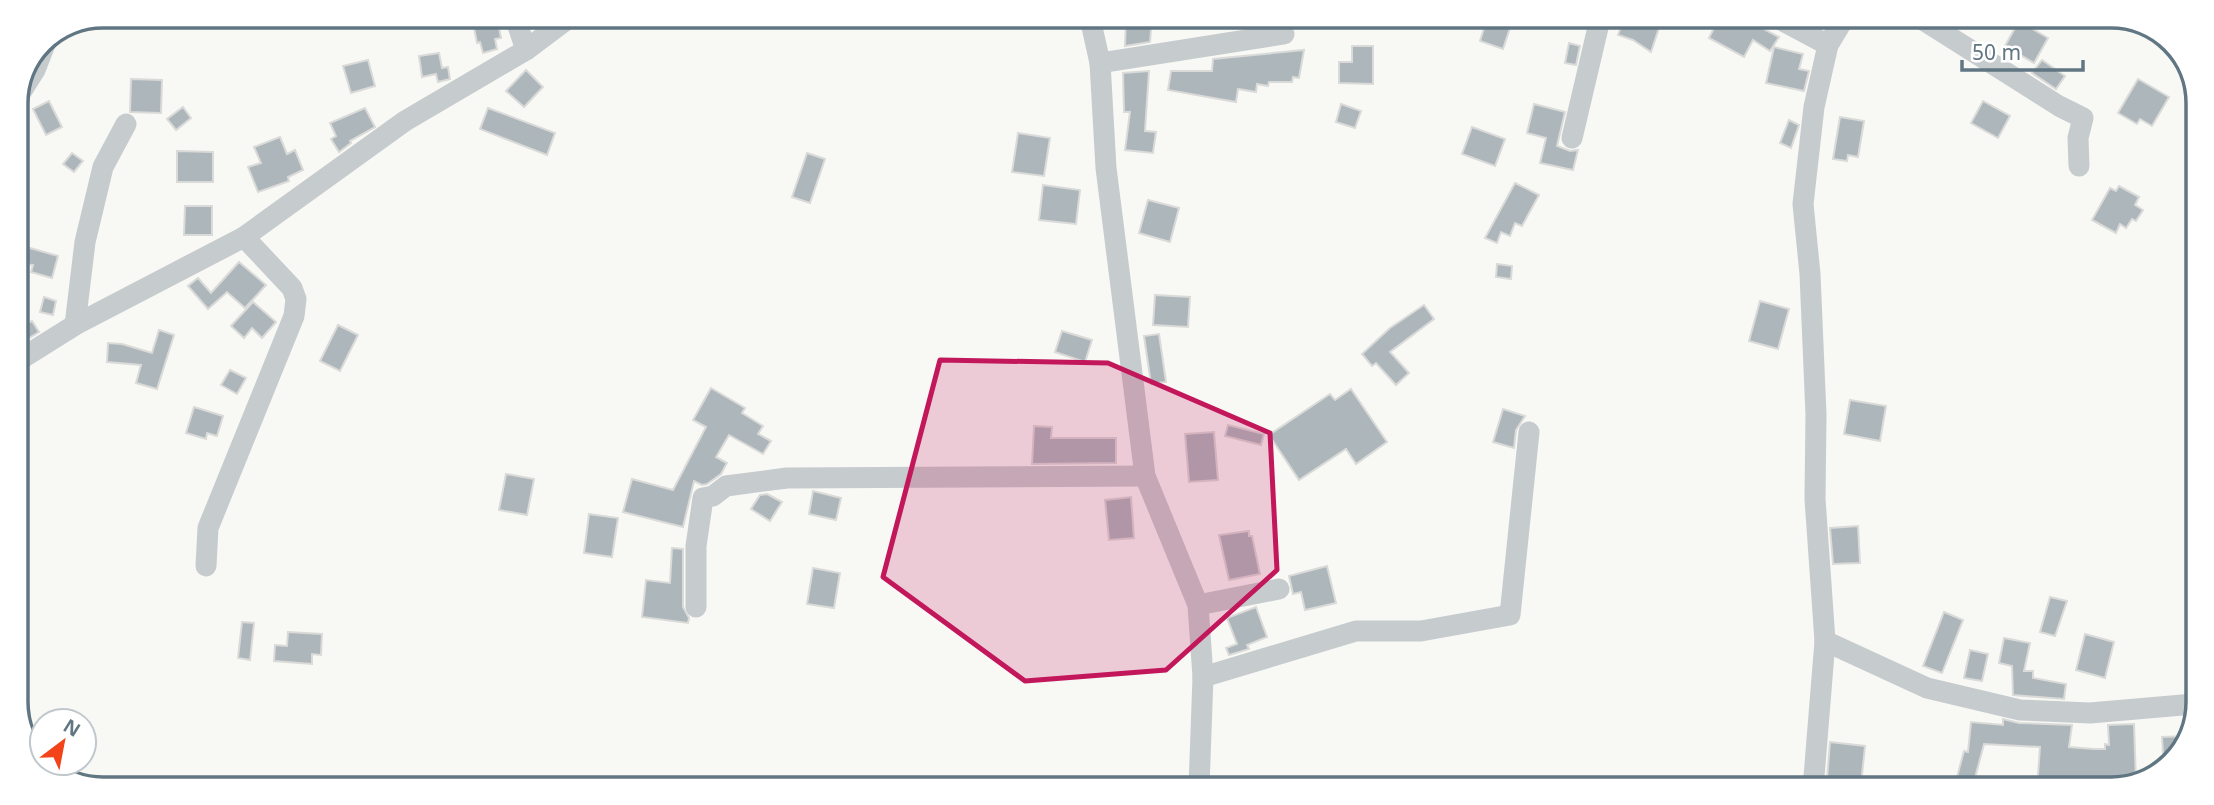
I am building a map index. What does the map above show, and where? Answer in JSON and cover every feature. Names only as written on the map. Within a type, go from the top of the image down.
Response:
[{"type":"street","points":[[518,28],[526,50]]},
{"type":"street","points":[[28,355],[75,326],[244,237],[405,121],[526,50],[555,28]]},
{"type":"street","points":[[1092,28],[1100,63],[1106,168],[1145,476],[1198,605],[1203,677],[1199,777]]},
{"type":"street","points":[[1572,138],[1598,28]]},
{"type":"street","points":[[1796,28],[1828,45]]},
{"type":"street","points":[[1815,777],[1825,641],[1815,499],[1816,415],[1810,274],[1803,204],[1814,107],[1828,45],[1838,28]]},
{"type":"street","points":[[1936,28],[2059,106],[2083,118],[2078,138],[2079,166]]},
{"type":"street","points":[[1100,63],[1284,34]]},
{"type":"street","points":[[75,326],[85,242],[103,167],[126,124]]},
{"type":"street","points":[[206,566],[208,528],[289,328],[296,299],[292,288],[244,237]]},
{"type":"street","points":[[1203,677],[1356,631],[1421,631],[1510,615],[1529,432]]},
{"type":"street","points":[[696,607],[696,546],[703,498],[713,496],[726,486],[787,478],[1145,476]]},
{"type":"street","points":[[1198,605],[1279,589]]},
{"type":"street","points":[[1825,641],[1927,688],[2021,710],[2090,713],[2186,705]]},
{"type":"highlighted area","points":[[940,360],[1108,363],[1270,433],[1277,570],[1166,670],[1025,681],[883,577]]},
{"type":"building","points":[[474,28],[499,28],[501,38],[495,39],[497,49],[483,53],[480,42],[477,43]]},
{"type":"building","points":[[1126,28],[1151,28],[1150,42],[1125,46]]},
{"type":"building","points":[[1484,28],[1510,28],[1503,49],[1480,41]]},
{"type":"building","points":[[1621,28],[1659,28],[1651,52],[1633,40],[1618,35]]},
{"type":"building","points":[[1714,28],[1762,28],[1779,37],[1770,51],[1753,40],[1744,57],[1709,38]]},
{"type":"building","points":[[2015,28],[2031,28],[2048,38],[2034,63],[2005,46]]},
{"type":"building","points":[[1569,43],[1580,46],[1576,65],[1565,63]]},
{"type":"building","points":[[1352,46],[1373,46],[1373,84],[1339,83],[1339,62],[1352,62]]},
{"type":"building","points":[[1774,47],[1803,54],[1799,69],[1809,71],[1804,91],[1766,83]]},
{"type":"building","points":[[1304,50],[1299,78],[1293,77],[1292,82],[1269,82],[1268,86],[1257,84],[1256,92],[1238,89],[1236,102],[1168,90],[1171,71],[1212,71],[1213,59]]},
{"type":"building","points":[[439,53],[442,68],[448,67],[450,79],[438,82],[436,74],[422,77],[419,56]]},
{"type":"building","points":[[368,60],[375,86],[351,93],[343,66]]},
{"type":"building","points":[[2042,60],[2065,76],[2056,89],[2032,73]]},
{"type":"building","points":[[526,70],[543,87],[524,107],[506,91]]},
{"type":"building","points":[[1149,71],[1145,131],[1156,132],[1153,153],[1125,150],[1130,112],[1124,112],[1123,73]]},
{"type":"building","points":[[131,79],[162,80],[161,113],[130,112]]},
{"type":"building","points":[[2138,79],[2169,97],[2152,126],[2140,119],[2137,124],[2118,113]]},
{"type":"building","points":[[49,101],[62,127],[46,135],[33,109]]},
{"type":"building","points":[[1983,101],[2010,116],[1998,138],[1971,123]]},
{"type":"building","points":[[1341,104],[1361,111],[1355,128],[1336,122]]},
{"type":"building","points":[[1534,104],[1565,112],[1557,146],[1570,151],[1578,150],[1573,170],[1540,163],[1546,138],[1527,133]]},
{"type":"building","points":[[183,107],[191,118],[176,130],[167,119]]},
{"type":"building","points":[[365,108],[375,127],[350,141],[351,143],[339,152],[331,139],[336,136],[330,123]]},
{"type":"building","points":[[488,108],[555,133],[547,155],[480,129]]},
{"type":"building","points":[[1840,117],[1864,121],[1858,157],[1848,155],[1847,161],[1833,159]]},
{"type":"building","points":[[1789,120],[1799,125],[1791,148],[1780,143]]},
{"type":"building","points":[[1472,127],[1505,139],[1495,166],[1462,154]]},
{"type":"building","points":[[1018,133],[1050,138],[1044,176],[1012,172]]},
{"type":"building","points":[[280,137],[287,154],[295,150],[303,170],[288,177],[289,181],[258,192],[248,167],[261,163],[254,147]]},
{"type":"building","points":[[177,151],[213,152],[213,182],[177,182]]},
{"type":"building","points":[[72,153],[83,161],[74,172],[63,164]]},
{"type":"building","points":[[807,153],[825,159],[810,203],[792,197]]},
{"type":"building","points":[[1515,183],[1539,195],[1522,226],[1515,223],[1510,236],[1501,232],[1497,243],[1485,238]]},
{"type":"building","points":[[1043,185],[1080,190],[1076,224],[1039,220]]},
{"type":"building","points":[[2119,186],[2139,197],[2135,205],[2143,210],[2136,221],[2132,219],[2126,228],[2120,224],[2116,233],[2092,220],[2110,188],[2116,191]]},
{"type":"building","points":[[1148,200],[1179,208],[1170,242],[1139,233]]},
{"type":"building","points":[[185,206],[212,206],[212,235],[184,235]]},
{"type":"building","points":[[28,247],[58,256],[52,278],[31,272],[33,265],[28,264]]},
{"type":"building","points":[[239,262],[266,285],[245,308],[227,292],[208,309],[188,286],[198,278],[211,293]]},
{"type":"building","points":[[1497,264],[1512,266],[1511,279],[1496,277]]},
{"type":"building","points":[[1155,295],[1190,297],[1188,327],[1153,325]]},
{"type":"building","points":[[44,297],[56,301],[53,315],[40,312]]},
{"type":"building","points":[[1760,301],[1789,309],[1778,349],[1749,341]]},
{"type":"building","points":[[253,302],[276,322],[262,338],[252,328],[244,338],[231,326]]},
{"type":"building","points":[[1424,305],[1434,319],[1390,352],[1409,373],[1396,385],[1376,363],[1372,366],[1362,354],[1390,328]]},
{"type":"building","points":[[32,321],[39,332],[28,339],[28,323]]},
{"type":"building","points":[[338,325],[358,335],[340,371],[320,361]]},
{"type":"building","points":[[159,330],[174,335],[157,389],[136,383],[141,365],[107,362],[108,343],[122,344],[152,353]]},
{"type":"building","points":[[1062,331],[1092,340],[1085,362],[1055,352]]},
{"type":"building","points":[[1159,334],[1166,382],[1151,384],[1144,336]]},
{"type":"building","points":[[230,370],[246,378],[237,394],[221,385]]},
{"type":"building","points":[[711,388],[745,408],[742,413],[763,426],[758,434],[771,441],[763,454],[729,435],[716,457],[727,463],[721,474],[707,484],[694,481],[683,527],[623,512],[632,479],[673,490],[706,427],[693,420]]},
{"type":"building","points":[[1351,389],[1387,442],[1356,464],[1346,449],[1299,480],[1269,435],[1330,394],[1335,400]]},
{"type":"building","points":[[1850,400],[1886,406],[1880,441],[1844,434]]},
{"type":"building","points":[[194,407],[223,416],[217,436],[207,433],[206,439],[186,433]]},
{"type":"building","points":[[1503,409],[1525,416],[1516,430],[1514,448],[1493,442]]},
{"type":"building","points":[[1228,425],[1264,434],[1261,445],[1225,436]]},
{"type":"building","points":[[1034,426],[1052,427],[1051,438],[1116,438],[1116,463],[1032,464]]},
{"type":"building","points":[[1214,432],[1218,480],[1189,482],[1185,434]]},
{"type":"building","points":[[506,474],[534,479],[527,515],[499,510]]},
{"type":"building","points":[[813,491],[841,498],[836,520],[809,514]]},
{"type":"building","points":[[767,494],[782,502],[770,521],[751,509],[760,495]]},
{"type":"building","points":[[1131,497],[1134,538],[1109,540],[1105,500]]},
{"type":"building","points":[[589,514],[618,518],[612,557],[584,553]]},
{"type":"building","points":[[1858,526],[1860,563],[1833,564],[1830,528]]},
{"type":"building","points":[[1249,531],[1260,574],[1229,580],[1219,535]]},
{"type":"building","points":[[672,548],[683,549],[683,607],[689,618],[688,623],[642,617],[646,580],[670,583]]},
{"type":"building","points":[[1327,566],[1336,603],[1305,610],[1301,592],[1293,594],[1289,576]]},
{"type":"building","points":[[813,568],[840,573],[834,608],[807,604]]},
{"type":"building","points":[[2050,597],[2067,601],[2055,636],[2040,632]]},
{"type":"building","points":[[1256,607],[1267,637],[1247,645],[1249,649],[1229,655],[1226,648],[1237,644],[1227,618]]},
{"type":"building","points":[[1944,612],[1963,620],[1942,673],[1923,666]]},
{"type":"building","points":[[242,622],[254,623],[250,660],[238,658]]},
{"type":"building","points":[[288,632],[322,634],[321,655],[312,654],[312,664],[274,661],[275,645],[287,646]]},
{"type":"building","points":[[2085,634],[2114,642],[2105,678],[2076,670]]},
{"type":"building","points":[[2004,638],[2030,643],[2024,671],[2033,671],[2033,678],[2066,684],[2064,699],[2013,695],[2012,666],[1999,663]]},
{"type":"building","points":[[1970,650],[1988,654],[1982,681],[1964,678]]},
{"type":"building","points":[[2003,719],[2019,723],[2072,725],[2069,747],[2105,749],[2105,744],[2109,745],[2108,725],[2134,724],[2136,773],[2111,777],[2038,777],[2040,747],[1984,744],[1975,777],[1957,777],[1964,751],[1968,752],[1971,722],[2003,725]]},
{"type":"building","points":[[2177,736],[2163,756],[2162,737]]},
{"type":"building","points":[[1830,742],[1865,746],[1862,777],[1827,777]]}]
